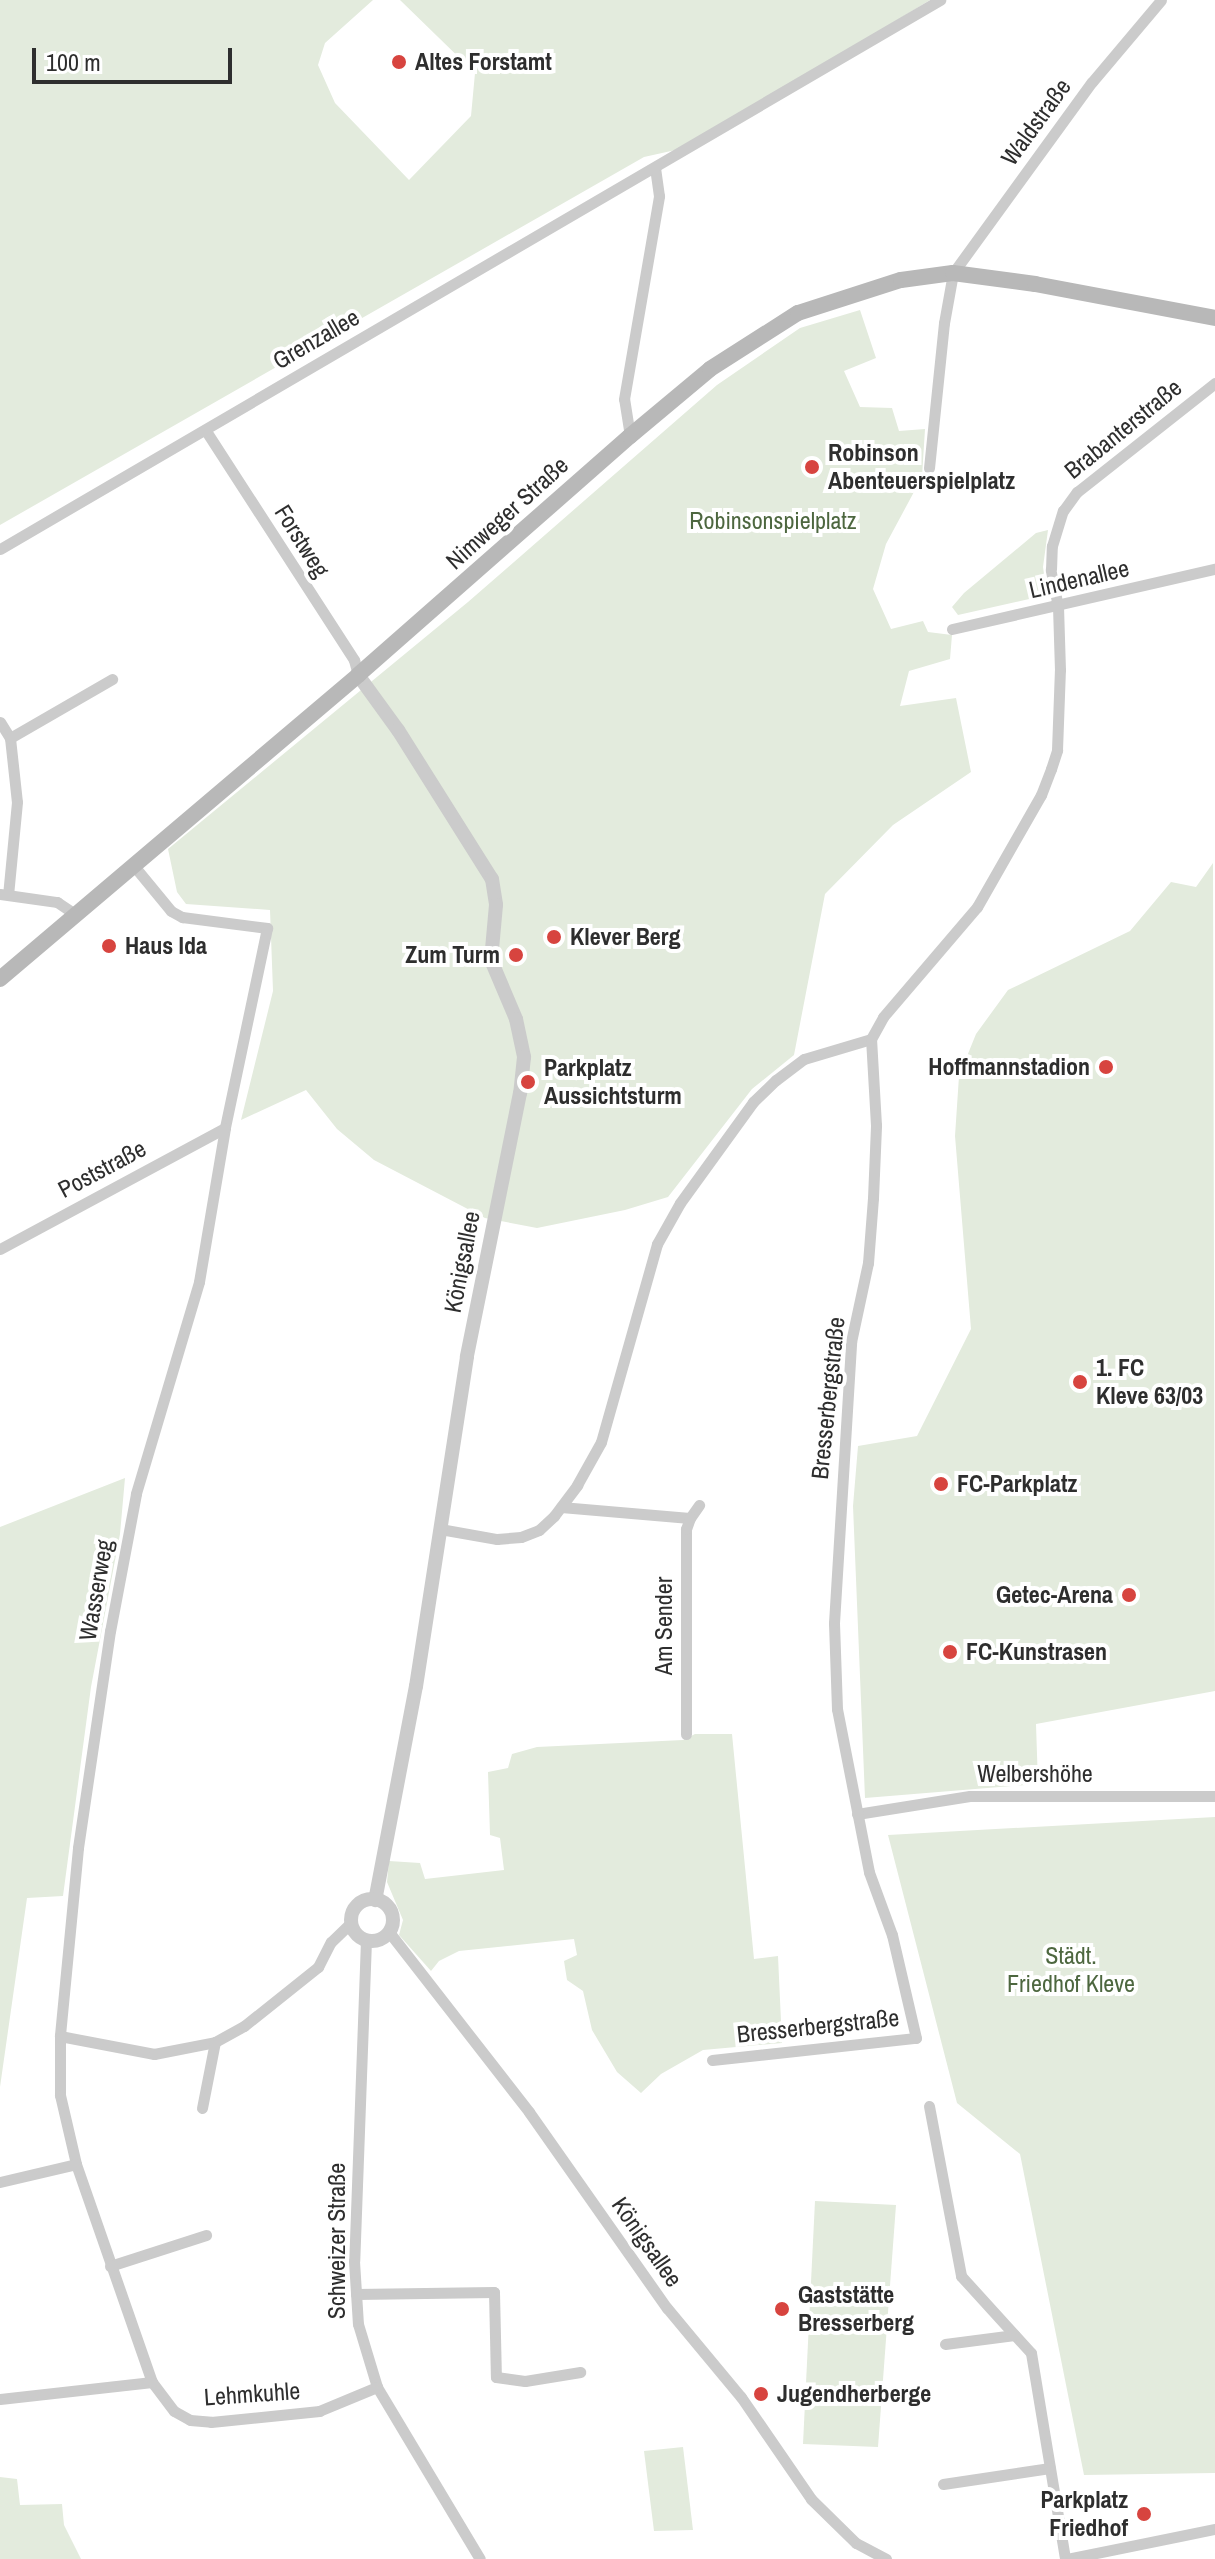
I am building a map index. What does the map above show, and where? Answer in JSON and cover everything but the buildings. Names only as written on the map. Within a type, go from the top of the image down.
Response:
[{"type":"main road","name":"Nimweger Straße","points":[[0,979],[358,675],[710,369],[798,313],[901,280],[953,273],[1035,284],[1215,318]]},
{"type":"street","name":"Grenzallee","points":[[0,549],[940,0]]},
{"type":"street","name":"Waldstraße","points":[[953,273],[1092,82],[1161,0]]},
{"type":"street","points":[[630,436],[624,399],[659,196],[655,167]]},
{"type":"street","points":[[929,468],[944,323],[953,273]]},
{"type":"street","name":"Brabanterstraße","points":[[1058,607],[1051,570],[1052,546],[1063,511],[1077,492],[1215,383]]},
{"type":"street","name":"Forstweg","points":[[206,431],[354,660],[358,675]]},
{"type":"street","name":"Lindenallee","points":[[952,629],[1215,569]]},
{"type":"street","points":[[440,1529],[497,1539],[521,1537],[539,1530],[561,1507],[601,1442],[657,1244],[680,1203],[753,1102],[804,1059],[871,1039],[883,1017],[977,907],[1041,795],[1057,750],[1058,607]]},
{"type":"street","name":"Königsallee","points":[[358,675],[398,730],[492,879],[496,905],[491,960],[523,1041],[522,1079],[467,1357],[416,1686],[375,1900],[383,1902],[392,1916],[389,1932],[529,2112],[667,2308],[741,2397],[811,2499],[856,2543],[886,2559]]},
{"type":"street","points":[[10,738],[112,679]]},
{"type":"street","points":[[0,722],[10,738],[17,802],[4,894],[57,902],[76,915]]},
{"type":"street","name":"Wasserweg","points":[[134,866],[171,911],[182,917],[267,928],[225,1128],[199,1282],[139,1481],[115,1604],[78,1848],[60,2036],[60,2095],[76,2164],[152,2382]]},
{"type":"street","name":"Bresserbergstraße","points":[[712,2060],[916,2038],[892,1935],[869,1872],[837,1709],[834,1623],[851,1342],[868,1263],[873,1198],[876,1125],[871,1039]]},
{"type":"street","name":"Poststraße","points":[[0,1249],[225,1128]]},
{"type":"street","name":"Am Sender","points":[[686,1734],[686,1529],[699,1505]]},
{"type":"street","points":[[561,1507],[690,1518]]},
{"type":"street","name":"Welbershöhe","points":[[857,1814],[970,1796],[1215,1796]]},
{"type":"street","points":[[60,2036],[154,2054],[215,2042],[244,2026],[318,1967],[331,1942],[351,1923],[355,1907],[375,1900]]},
{"type":"street","points":[[351,1923],[358,1936],[366,1940],[381,1939],[389,1932]]},
{"type":"street","name":"Schweizer Straße","points":[[366,1940],[354,2261],[365,2356],[377,2387],[480,2559]]},
{"type":"street","points":[[202,2108],[215,2042]]},
{"type":"street","points":[[929,2106],[961,2276],[1031,2353],[1066,2559],[1215,2529]]},
{"type":"street","points":[[0,2182],[76,2164]]},
{"type":"street","points":[[110,2266],[206,2235]]},
{"type":"street","points":[[356,2294],[494,2292],[496,2377],[525,2381],[580,2372]]},
{"type":"street","points":[[945,2344],[1014,2335]]},
{"type":"street","points":[[0,2399],[152,2382]]},
{"type":"street","name":"Lehmkuhle","points":[[152,2382],[174,2411],[190,2420],[211,2422],[319,2411],[377,2387]]},
{"type":"street","points":[[943,2484],[1050,2468]]},
{"type":"green space","points":[[0,0],[373,0],[325,43],[318,65],[335,103],[409,180],[471,116],[475,73],[400,0],[930,0],[689,147],[644,157],[0,525]]},
{"type":"green space","name":"Robinsonspielplatz","points":[[860,310],[876,358],[844,371],[860,407],[892,408],[899,431],[925,429],[922,477],[886,544],[873,589],[891,629],[923,621],[928,632],[952,635],[950,659],[909,671],[900,706],[956,698],[971,772],[893,825],[825,894],[794,1055],[752,1089],[668,1197],[625,1210],[537,1228],[485,1218],[374,1160],[337,1129],[306,1090],[241,1120],[273,991],[270,910],[186,904],[177,892],[168,849],[468,602],[717,385],[800,328]]},
{"type":"green space","points":[[1048,530],[1043,567],[1047,595],[958,615],[952,607],[964,593],[1036,533]]},
{"type":"green space","name":"1. FC Kleve 63/03","points":[[1213,863],[1215,1691],[1036,1724],[1038,1784],[865,1798],[853,1506],[858,1446],[917,1436],[971,1329],[955,1136],[959,1076],[976,1034],[1008,990],[1130,931],[1171,882],[1196,887]]},
{"type":"green space","points":[[125,1478],[120,1534],[91,1687],[63,1896],[27,1898],[0,2087],[0,1527]]},
{"type":"green space","points":[[695,1734],[732,1734],[754,1959],[778,1956],[782,2043],[703,2050],[661,2074],[641,2093],[617,2072],[592,2030],[583,1991],[567,1980],[564,1961],[577,1955],[574,1939],[459,1951],[439,1961],[431,1971],[399,1935],[403,1920],[387,1882],[389,1861],[420,1863],[425,1879],[504,1870],[500,1838],[490,1835],[488,1772],[508,1768],[512,1754],[537,1747],[683,1740]]},
{"type":"green space","name":"Städt. Friedhof Kleve","points":[[1215,1817],[1215,2473],[1084,2475],[1020,2154],[957,2103],[888,1835]]},
{"type":"green space","points":[[815,2201],[896,2205],[878,2447],[803,2444]]},
{"type":"green space","points":[[683,2447],[693,2530],[654,2531],[644,2451]]},
{"type":"green space","points":[[0,2477],[17,2479],[20,2505],[62,2504],[64,2525],[81,2559],[0,2559]]},
{"type":"place","name":"Altes Forstamt","points":[[399,62]]},
{"type":"place","name":"Robinson Abenteuerspielplatz","points":[[812,467]]},
{"type":"place","name":"Klever Berg","points":[[554,937]]},
{"type":"place","name":"Haus Ida","points":[[109,946]]},
{"type":"place","name":"Zum Turm","points":[[516,955]]},
{"type":"place","name":"Hoffmannstadion","points":[[1106,1067]]},
{"type":"place","name":"Parkplatz Aussichtsturm","points":[[528,1082]]},
{"type":"place","name":"1. FC Kleve 63/03","points":[[1080,1382]]},
{"type":"place","name":"FC-Parkplatz","points":[[941,1484]]},
{"type":"place","name":"Getec-Arena","points":[[1129,1595]]},
{"type":"place","name":"FC-Kunstrasen","points":[[950,1652]]},
{"type":"place","name":"Gaststätte Bresserberg","points":[[782,2309]]},
{"type":"place","name":"Jugendherberge","points":[[761,2394]]},
{"type":"place","name":"Parkplatz Friedhof","points":[[1144,2514]]}]
